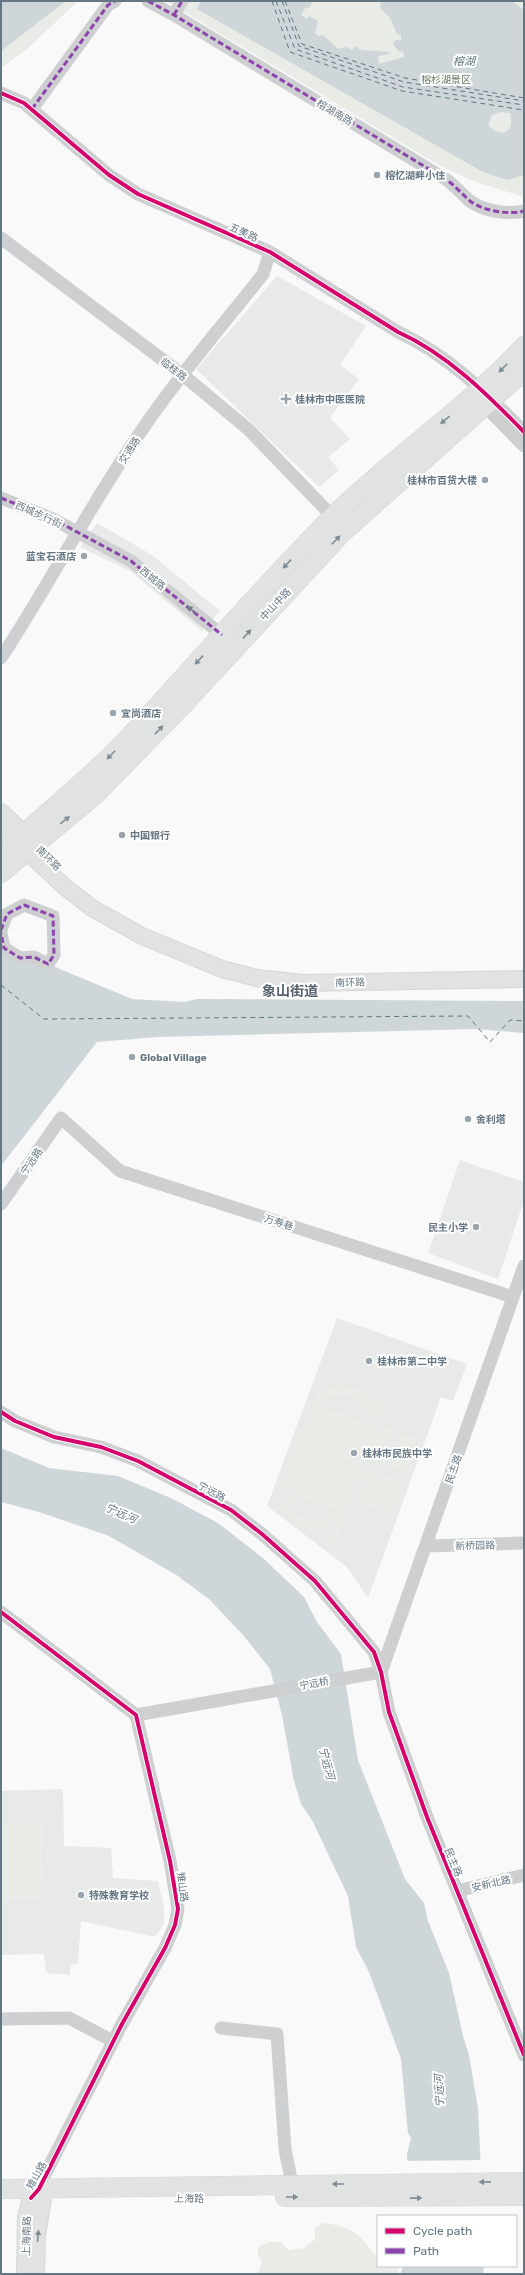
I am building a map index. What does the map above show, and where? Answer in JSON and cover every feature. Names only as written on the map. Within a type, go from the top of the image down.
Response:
[{"type":"highway","name":"中山中路","points":[[25,842],[95,795],[134,757],[342,533],[484,397],[524,346]]},
{"type":"highway","name":"中山中路","points":[[25,842],[127,740],[222,635],[333,517],[484,397],[524,371]]},
{"type":"highway","points":[[1,856],[25,842]]},
{"type":"highway","points":[[1,873],[25,842]]},
{"type":"highway","points":[[377,2191],[524,2182]]},
{"type":"highway","name":"上海路","points":[[1,2199],[38,2195],[292,2184],[377,2191]]},
{"type":"highway","name":"上海路","points":[[1,2189],[38,2195],[377,2191]]},
{"type":"highway","points":[[377,2191],[524,2196]]},
{"type":"main road","name":"南环路","points":[[1,812],[25,842]]},
{"type":"main road","name":"南环路","points":[[1,826],[25,842],[97,901],[180,952],[222,969],[257,978],[304,984],[524,979]]},
{"type":"main road","name":"上海南路","points":[[25,2274],[26,2217],[38,2195]]},
{"type":"main road","name":"上海南路","points":[[36,2274],[38,2195]]},
{"type":"street","points":[[32,109],[108,5],[115,1]]},
{"type":"street","name":"榕湖南路","points":[[148,1],[174,15],[447,180],[471,202],[500,212],[516,213],[524,211]]},
{"type":"street","points":[[174,15],[182,1]]},
{"type":"street","name":"五美路","points":[[1,93],[24,103],[109,175],[138,194],[270,252],[398,332],[414,339],[484,397]]},
{"type":"street","name":"临桂路","points":[[1,238],[183,375],[248,429],[333,517]]},
{"type":"street","name":"交通路","points":[[1,658],[41,596],[77,531],[144,426],[263,274],[270,252]]},
{"type":"street","points":[[484,397],[524,432]]},
{"type":"street","points":[[484,397],[524,446]]},
{"type":"street","name":"西城步行街","points":[[1,498],[77,531]]},
{"type":"street","name":"西城路","points":[[77,531],[131,561],[222,635]]},
{"type":"street","points":[[24,905],[43,911],[52,916],[54,955],[48,964],[34,957],[20,958],[4,948],[1,932],[7,914],[24,905]]},
{"type":"street","name":"宁远路","points":[[1,1204],[61,1118]]},
{"type":"street","name":"万寿巷","points":[[61,1118],[120,1171],[513,1297]]},
{"type":"street","name":"民主路","points":[[524,1266],[398,1637],[381,1672],[389,1712],[427,1817],[524,2055]]},
{"type":"street","name":"民主路","points":[[429,1546],[524,1288]]},
{"type":"street","name":"宁远路","points":[[1,1412],[16,1421],[54,1436],[100,1447],[138,1461],[230,1510],[262,1534],[315,1581],[374,1652],[381,1672]]},
{"type":"street","name":"新桥园路","points":[[429,1546],[524,1543]]},
{"type":"street","points":[[1,1612],[136,1715]]},
{"type":"street","name":"宁远桥","points":[[136,1715],[355,1675],[381,1672]]},
{"type":"street","name":"雉山路","points":[[38,2195],[113,2041],[165,1948],[175,1925],[178,1909],[170,1861],[136,1715]]},
{"type":"street","name":"安新北路","points":[[457,1891],[524,1875]]},
{"type":"street","points":[[1,2019],[69,2018],[113,2041]]},
{"type":"street","points":[[220,2028],[278,2034],[285,2149],[292,2184]]},
{"type":"shaded area","name":"桂林市中医医院","points":[[277,276],[366,326],[340,365],[359,379],[330,418],[350,439],[328,457],[339,470],[319,487],[196,369]]},
{"type":"shaded area","points":[[97,523],[152,555],[220,611],[202,631],[130,571],[80,547]]},
{"type":"shaded area","name":"民主小学","points":[[460,1160],[524,1182],[524,1200],[498,1279],[428,1253]]},
{"type":"shaded area","name":"桂林市民族中学","points":[[337,1318],[467,1364],[453,1401],[441,1397],[368,1598],[347,1567],[267,1506]]},
{"type":"shaded area","name":"特殊教育学校","points":[[63,1789],[64,1846],[111,1848],[113,1878],[158,1881],[164,1908],[164,1924],[155,1937],[81,1921],[78,1964],[70,1965],[70,1975],[46,1973],[44,1954],[1,1955],[1,1791]]},
{"type":"green space","points":[[1,1],[78,1],[27,49],[1,68]]},
{"type":"green space","name":"榕湖","points":[[166,1],[524,1],[524,197],[470,180],[435,163]]},
{"type":"green space","points":[[340,1385],[356,1388],[368,1397],[375,1407],[380,1394],[388,1397],[334,1545],[325,1541],[331,1526],[316,1529],[304,1528],[291,1521],[286,1516],[283,1509],[280,1494],[281,1486],[310,1405],[323,1390]],"holes":[[[341,1394],[362,1402],[368,1411],[368,1423],[321,1406],[331,1397]],[[289,1494],[335,1510],[335,1511],[328,1517],[321,1520],[306,1520],[299,1516],[294,1510],[290,1503]]]},
{"type":"green space","points":[[381,1425],[401,1432],[388,1467],[369,1460]]},
{"type":"green space","points":[[402,1433],[421,1439],[409,1474],[389,1467]]},
{"type":"green space","points":[[366,1468],[405,1482],[393,1516],[354,1502]]},
{"type":"green space","points":[[42,1823],[43,1900],[1,1900],[1,1824]]},
{"type":"green space","points":[[325,2223],[350,2230],[364,2241],[374,2254],[377,2260],[377,2267],[400,2267],[398,2274],[255,2274],[259,2271],[262,2262],[258,2254],[258,2247],[269,2242],[281,2242],[288,2250],[304,2248],[315,2239],[315,2227]]},
{"type":"water","points":[[1,1],[66,1],[1,51]]},
{"type":"water","name":"榕湖","points":[[201,1],[313,1],[309,8],[306,7],[301,15],[307,19],[309,16],[318,21],[315,33],[318,36],[323,35],[338,49],[347,47],[352,50],[356,46],[361,50],[389,52],[389,54],[378,56],[379,64],[404,57],[403,51],[399,52],[393,44],[395,40],[401,40],[401,35],[397,34],[390,18],[380,7],[381,1],[512,1],[524,10],[524,175],[507,180],[483,172],[197,9]],"holes":[[[500,112],[510,113],[511,125],[504,133],[495,131],[488,126],[492,115]]]},
{"type":"water","points":[[1,948],[48,964],[132,999],[184,1002],[197,999],[524,1001],[524,1033],[476,1029],[158,1037],[97,1042],[1,1166]]},
{"type":"water","name":"宁远河","points":[[1,1448],[49,1468],[118,1476],[171,1498],[218,1523],[264,1559],[304,1597],[317,1622],[341,1654],[358,1760],[405,1879],[424,1903],[428,1921],[449,1973],[463,2036],[469,2055],[478,2108],[483,2215],[410,2215],[407,2154],[411,2138],[408,2133],[401,2059],[369,1972],[356,1947],[348,1896],[312,1820],[301,1804],[294,1781],[282,1715],[270,1669],[243,1635],[210,1600],[178,1576],[109,1536],[39,1512],[1,1502]]},
{"type":"water","points":[[402,2267],[484,2267],[483,2274],[401,2274]]},
{"type":"pier","points":[[483,2160],[485,2215],[408,2215],[405,2161]]},
{"type":"ferry route","points":[[272,1],[290,52],[402,91],[524,110]]},
{"type":"ferry route","points":[[276,1],[295,49],[403,87],[524,105]]},
{"type":"ferry route","points":[[282,1],[299,46],[404,82],[524,101]]},
{"type":"ferry route","points":[[285,1],[302,44],[405,78],[524,98]]},
{"type":"ferry route","points":[[1,985],[44,1019],[468,1016],[490,1042],[510,1020],[524,1021]]},
{"type":"marked path","points":[[32,109],[108,5],[115,1]]},
{"type":"marked path","points":[[148,1],[174,15],[447,180],[475,204],[489,210],[511,213],[524,211]]},
{"type":"marked path","points":[[174,15],[182,1]]},
{"type":"marked path","points":[[1,498],[53,519],[131,561],[222,635]]},
{"type":"marked path","points":[[1,930],[7,914],[24,905],[53,916],[54,955],[48,964],[34,957],[20,958],[4,948],[1,933]]},
{"type":"cycle path","points":[[1,93],[24,103],[109,175],[138,194],[270,252],[450,363],[481,389],[524,432]]},
{"type":"cycle path","points":[[1,1412],[15,1421],[54,1437],[101,1447],[138,1461],[231,1510],[262,1534],[315,1581],[374,1652],[381,1672],[389,1712],[427,1817],[524,2055]]},
{"type":"cycle path","points":[[1,1612],[136,1715],[170,1861],[178,1909],[175,1925],[165,1948],[122,2024],[39,2189],[31,2198]]},
{"type":"place","name":"榕忆湖畔小住","points":[[377,175]]},
{"type":"place","name":"桂林市中医医院","points":[[286,399]]},
{"type":"place","name":"桂林市百货大楼","points":[[485,480]]},
{"type":"place","name":"蓝宝石酒店","points":[[84,556]]},
{"type":"place","name":"宜尚酒店","points":[[113,713]]},
{"type":"place","name":"中国银行","points":[[122,835]]},
{"type":"place","name":"Global Village","points":[[132,1057]]},
{"type":"place","name":"舍利塔","points":[[468,1119]]},
{"type":"place","name":"民主小学","points":[[476,1227]]},
{"type":"place","name":"桂林市第二中学","points":[[369,1361]]},
{"type":"place","name":"桂林市民族中学","points":[[354,1453]]},
{"type":"place","name":"特殊教育学校","points":[[81,1895]]},
{"type":"district","name":"象山街道","points":[[290,991]]},
{"type":"park label","name":"榕杉湖景区","points":[[446,79]]}]
